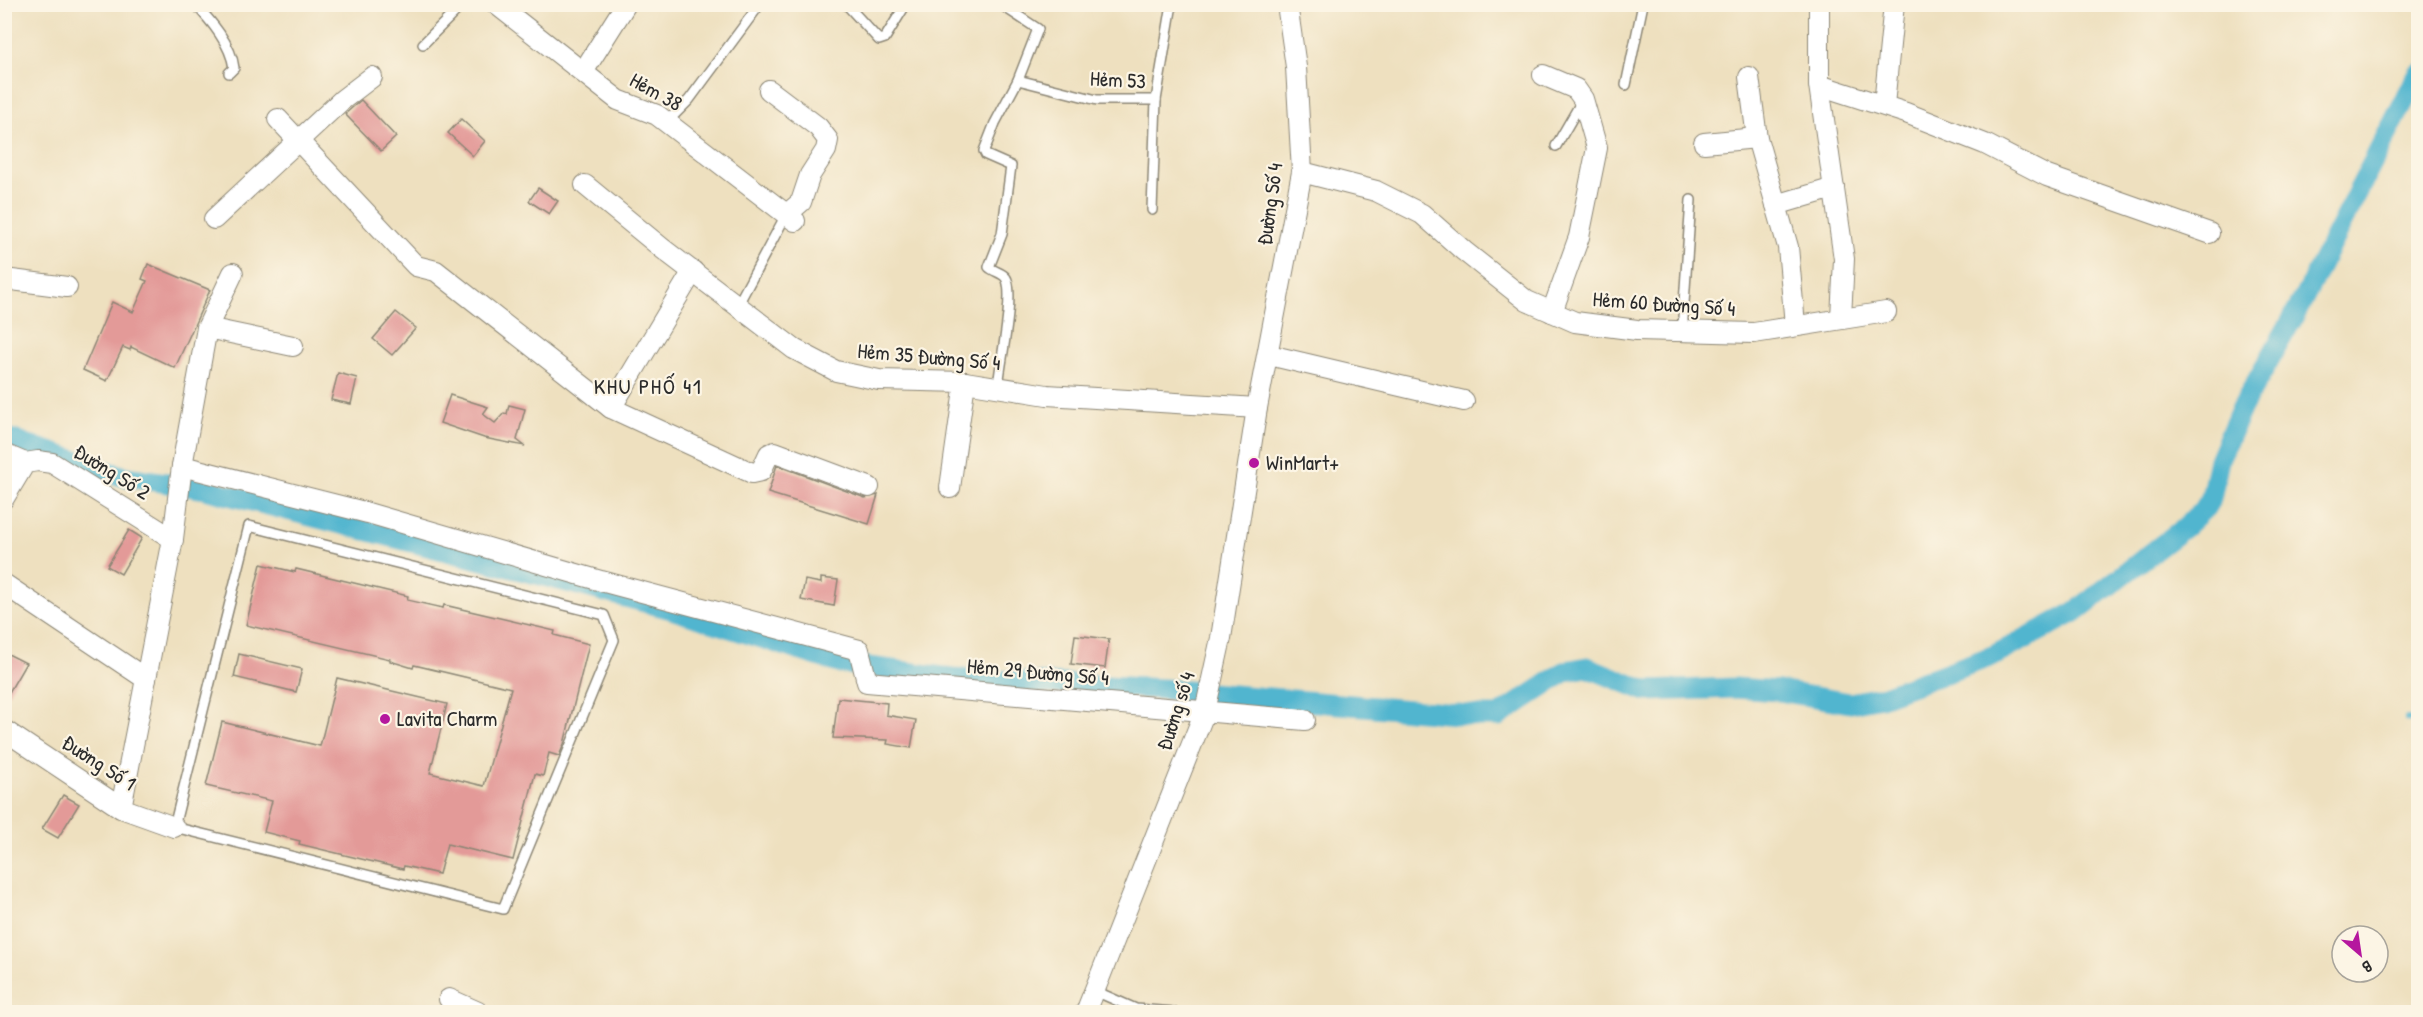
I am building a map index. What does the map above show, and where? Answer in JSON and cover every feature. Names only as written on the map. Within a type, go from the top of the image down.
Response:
[{"type":"street","name":"Hẻm 38","points":[[496,4],[618,100],[657,115],[790,218]]},
{"type":"street","points":[[583,72],[626,4]]},
{"type":"street","name":"Đường Số 4","points":[[1257,408],[1269,355],[1302,172],[1296,68],[1287,4]]},
{"type":"street","points":[[1819,4],[1819,86],[1844,259],[1841,318]]},
{"type":"street","points":[[1884,105],[1894,4]]},
{"type":"street","points":[[1543,75],[1576,89],[1583,99],[1597,148],[1579,237],[1552,312]]},
{"type":"street","points":[[214,219],[298,141],[372,77]]},
{"type":"street","points":[[1749,77],[1757,138],[1788,247],[1796,326]]},
{"type":"street","points":[[1819,86],[1884,105],[1985,144],[2047,176],[2209,233]]},
{"type":"street","points":[[769,90],[818,127],[828,140],[826,150],[810,175],[801,202],[790,218]]},
{"type":"street","points":[[278,119],[416,266],[436,271],[611,408],[752,472],[761,471],[770,454],[775,452],[869,487]]},
{"type":"street","points":[[1704,143],[1757,138]]},
{"type":"street","name":"Hẻm 60 Đường Số 4","points":[[1302,172],[1376,191],[1422,214],[1527,301],[1575,322],[1682,333],[1754,333],[1886,312]]},
{"type":"street","name":"Hẻm 35 Đường Số 4","points":[[585,184],[736,306],[794,349],[836,371],[879,380],[965,382],[1047,395],[1257,408]]},
{"type":"street","points":[[1776,205],[1834,188]]},
{"type":"street","points":[[611,408],[693,271]]},
{"type":"street","points":[[121,808],[173,539],[182,466],[207,328],[233,273]]},
{"type":"street","points":[[4,279],[67,287]]},
{"type":"street","points":[[207,328],[293,346]]},
{"type":"street","points":[[1269,355],[1464,401]]},
{"type":"street","points":[[950,489],[965,382]]},
{"type":"street","name":"Đường số 4","points":[[1086,1012],[1205,711],[1214,672],[1257,408]]},
{"type":"street","points":[[4,454],[25,463],[4,498]]},
{"type":"street","name":"Đường Số 2","points":[[25,463],[38,461],[52,463],[173,539]]},
{"type":"street","name":"Hẻm 29 Đường Số 4","points":[[182,466],[368,513],[601,581],[859,650],[867,682],[1305,720]]},
{"type":"street","points":[[4,584],[146,679]]},
{"type":"street","name":"Đường Số 1","points":[[4,730],[121,808],[174,827]]},
{"type":"street","points":[[448,999],[478,1012]]},
{"type":"lane","points":[[195,4],[210,20],[233,58],[234,68],[229,73]]},
{"type":"lane","points":[[423,44],[463,4]]},
{"type":"lane","points":[[666,122],[689,100],[760,4]]},
{"type":"lane","points":[[846,4],[879,40],[885,38],[906,4]]},
{"type":"lane","points":[[998,387],[1008,302],[1008,281],[1003,274],[989,267],[1002,234],[1011,166],[986,155],[984,151],[995,123],[1018,80],[1038,29],[1000,4]]},
{"type":"lane","name":"Hẻm 53","points":[[1018,80],[1098,100],[1156,100],[1172,4]]},
{"type":"lane","points":[[1626,85],[1643,4]]},
{"type":"lane","points":[[1556,146],[1583,99]]},
{"type":"lane","points":[[1152,210],[1156,100]]},
{"type":"lane","points":[[1682,333],[1691,200]]},
{"type":"lane","points":[[736,306],[790,218]]},
{"type":"lane","points":[[249,526],[604,615],[614,640],[503,909],[174,827],[249,526]]},
{"type":"lane","points":[[1095,991],[1136,1009],[1174,1012]]},
{"type":"building","points":[[361,100],[396,137],[381,151],[345,114]]},
{"type":"building","points":[[461,119],[485,141],[473,156],[448,133]]},
{"type":"building","points":[[538,188],[558,201],[549,214],[529,201]]},
{"type":"building","points":[[148,264],[210,290],[175,368],[131,347],[130,350],[123,347],[107,381],[83,370],[112,302],[133,312],[147,281],[142,279]]},
{"type":"building","points":[[396,312],[416,328],[392,355],[373,339]]},
{"type":"building","points":[[338,373],[357,378],[351,404],[331,400]]},
{"type":"building","points":[[450,395],[488,407],[483,414],[495,423],[504,413],[507,414],[509,405],[525,409],[517,440],[525,446],[484,438],[440,423]]},
{"type":"building","points":[[777,465],[865,498],[878,495],[869,524],[768,493]]},
{"type":"building","points":[[129,530],[142,538],[121,574],[107,566]]},
{"type":"building","name":"Lavita Charm","points":[[261,564],[295,572],[296,569],[408,596],[407,600],[443,608],[444,605],[555,631],[554,635],[589,644],[564,744],[559,756],[549,753],[543,776],[535,774],[513,860],[447,844],[439,874],[404,866],[403,869],[299,844],[300,841],[264,832],[272,801],[206,786],[222,722],[320,746],[337,678],[447,704],[430,773],[484,786],[511,688],[414,665],[413,668],[390,661],[390,659],[246,625]]},
{"type":"building","points":[[821,578],[838,580],[834,606],[801,600],[805,580],[821,583]]},
{"type":"building","points":[[1075,635],[1109,639],[1105,668],[1071,664]]},
{"type":"building","points":[[4,652],[26,663],[4,701]]},
{"type":"building","points":[[239,654],[302,669],[296,692],[234,677]]},
{"type":"building","points":[[838,698],[887,703],[886,715],[916,720],[911,748],[887,744],[888,740],[833,738]]},
{"type":"building","points":[[63,795],[79,804],[58,838],[42,829]]},
{"type":"waterway","points":[[4,437],[122,476],[205,489],[668,608],[839,663],[951,678],[1164,689],[1480,716],[1499,716],[1566,671],[1587,667],[1646,691],[1735,688],[1779,691],[1850,703],[1881,697],[1995,655],[2075,612],[2185,527],[2205,508],[2211,498],[2219,460],[2242,407],[2297,311],[2418,74]]},
{"type":"waterway","points":[[2407,719],[2418,720]]},
{"type":"place","name":"WinMart+","points":[[1254,463]]},
{"type":"place","name":"Lavita Charm","points":[[385,719]]},
{"type":"district","name":"KHU PHỐ 41","points":[[648,386]]}]
